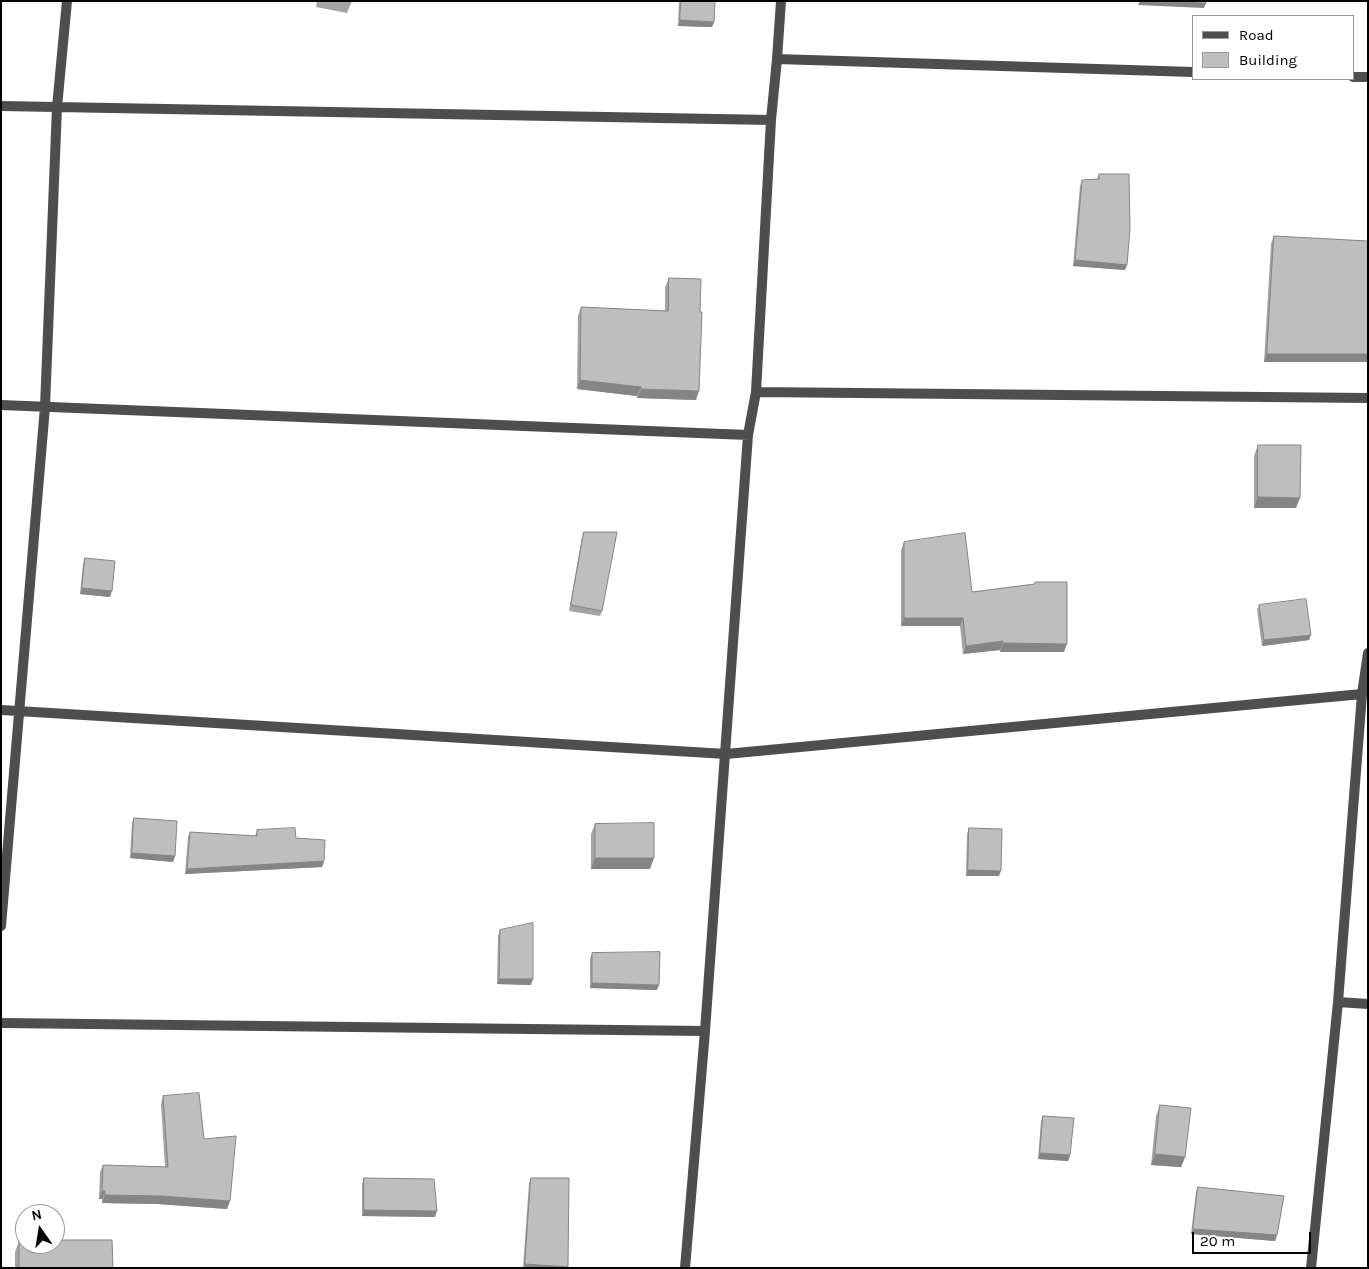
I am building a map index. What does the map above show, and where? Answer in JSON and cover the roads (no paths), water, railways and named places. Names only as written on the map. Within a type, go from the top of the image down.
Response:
[{"type":"street","points":[[1,926],[45,407],[57,107],[67,1]]},
{"type":"street","points":[[685,1268],[726,754],[748,435],[756,392],[771,120],[781,1]]},
{"type":"street","points":[[777,60],[1192,72]]},
{"type":"street","points":[[1354,77],[1368,77]]},
{"type":"street","points":[[1,106],[771,120]]},
{"type":"street","points":[[756,392],[1368,398]]},
{"type":"street","points":[[1,405],[748,435]]},
{"type":"street","points":[[1311,1268],[1338,1002],[1362,694],[1368,653]]},
{"type":"street","points":[[1,710],[726,754],[1362,694]]},
{"type":"street","points":[[1338,1002],[1368,1004]]},
{"type":"street","points":[[1,1023],[705,1031]]}]
